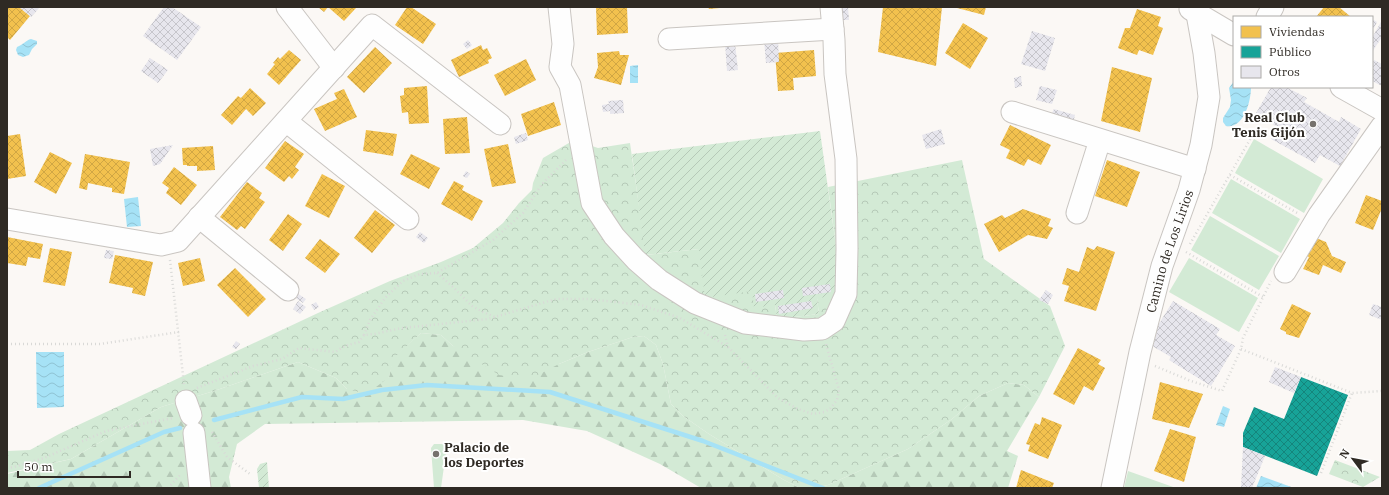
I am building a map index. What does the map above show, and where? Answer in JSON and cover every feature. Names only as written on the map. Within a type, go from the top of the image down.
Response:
[{"type":"street","points":[[287,7],[334,68]]},
{"type":"street","points":[[559,7],[563,44],[560,67],[570,84],[592,203],[614,236],[636,260],[659,280],[695,303],[745,323],[804,330],[822,329],[834,321],[846,294],[846,159],[835,74],[831,7]]},
{"type":"street","points":[[1268,16],[1273,7]]},
{"type":"street","points":[[1192,10],[1233,34]]},
{"type":"street","name":"Camino de Los Lirios","points":[[1112,488],[1138,358],[1162,266],[1189,190],[1201,145],[1209,97],[1204,53],[1192,10]]},
{"type":"street","points":[[7,219],[161,245],[178,241],[372,25],[500,124]]},
{"type":"street","points":[[669,39],[833,34]]},
{"type":"street","points":[[1343,88],[1382,110]]},
{"type":"street","points":[[1012,112],[1195,169]]},
{"type":"street","points":[[286,121],[408,219]]},
{"type":"street","points":[[1285,272],[1319,215],[1382,126]]},
{"type":"street","points":[[1077,213],[1100,140]]},
{"type":"street","points":[[199,217],[288,290]]},
{"type":"street","points":[[193,413],[200,488]]},
{"type":"path","points":[[1252,136],[1186,252],[1263,297]]},
{"type":"path","points":[[193,413],[191,390],[253,366],[282,359],[299,348],[335,352],[345,346],[359,342],[364,335],[370,320],[385,298],[402,281],[420,274],[437,273],[498,235],[523,213],[542,184],[581,146]]},
{"type":"path","points":[[1230,175],[1306,218]]},
{"type":"path","points":[[168,243],[179,332],[193,413],[227,457],[250,474]]},
{"type":"path","points":[[437,273],[472,306],[495,317]]},
{"type":"path","points":[[364,335],[402,328],[488,319],[556,299],[589,299],[642,305],[680,318],[728,347],[778,398],[798,409],[813,414],[830,409],[837,400],[839,390],[822,329]]},
{"type":"path","points":[[7,344],[100,344],[179,332]]},
{"type":"path","points":[[1241,349],[1352,393],[1382,391]]},
{"type":"path","points":[[1138,358],[1191,381],[1222,391]]},
{"type":"path","points":[[1321,473],[1352,393]]},
{"type":"path","points":[[7,468],[44,458],[106,431],[193,413]]},
{"type":"green space","points":[[820,131],[840,275],[837,296],[817,298],[819,314],[777,319],[775,305],[754,308],[752,291],[705,298],[699,249],[645,255],[632,154]]},
{"type":"green space","points":[[1254,139],[1323,179],[1304,213],[1235,173]]},
{"type":"green space","points":[[574,140],[598,148],[630,143],[646,255],[699,249],[753,291],[775,305],[777,319],[819,314],[817,298],[840,275],[828,187],[962,160],[984,259],[1050,306],[1065,346],[1039,397],[1024,385],[1008,383],[979,396],[952,419],[908,449],[828,485],[814,488],[800,488],[784,480],[709,434],[683,416],[671,404],[663,364],[656,345],[644,336],[633,337],[588,352],[559,364],[530,379],[499,375],[453,346],[441,335],[421,333],[394,358],[389,377],[367,394],[347,389],[336,378],[298,362],[214,391],[161,407],[71,459],[7,473],[7,451],[30,450],[59,434],[318,313],[390,281],[473,248],[503,223],[532,190],[533,183],[543,158]]},
{"type":"green space","points":[[1231,179],[1300,219],[1281,253],[1212,213]]},
{"type":"green space","points":[[1210,216],[1279,256],[1259,290],[1191,250]]},
{"type":"green space","points":[[1189,258],[1258,298],[1239,332],[1169,292]]},
{"type":"green space","points":[[421,333],[441,335],[453,346],[559,364],[588,352],[633,337],[644,336],[656,345],[663,364],[671,404],[683,416],[709,434],[784,480],[800,488],[701,488],[660,464],[587,431],[523,420],[265,424],[237,444],[229,477],[231,488],[7,488],[7,474],[71,459],[161,407],[214,391],[298,362],[336,378],[347,389],[389,377],[393,358]]},
{"type":"green space","points":[[1008,383],[1024,385],[1039,397],[1007,451],[1018,456],[1008,488],[814,488],[828,485],[908,449],[952,419],[979,396]]},
{"type":"green space","points":[[434,444],[447,445],[441,488],[434,488],[431,448]]},
{"type":"green space","points":[[1335,460],[1380,477],[1363,487],[1329,474]]},
{"type":"green space","points":[[267,462],[269,488],[259,488],[257,469],[260,464]]},
{"type":"green space","points":[[1128,471],[1176,488],[1124,488]]},
{"type":"water","points":[[31,39],[37,41],[37,44],[29,55],[23,57],[18,55],[16,50],[17,47]]},
{"type":"water","points":[[638,65],[638,83],[630,83],[630,66]]},
{"type":"water","points":[[1233,82],[1233,88],[1251,88],[1251,93],[1248,106],[1242,119],[1232,126],[1226,126],[1223,122],[1223,118],[1230,107],[1231,100],[1229,88]]},
{"type":"water","points":[[138,197],[141,226],[127,227],[124,199]]},
{"type":"water","points":[[36,352],[64,352],[64,407],[37,408]]},
{"type":"water","points":[[1223,406],[1230,409],[1224,427],[1216,425]]},
{"type":"water","points":[[1261,476],[1294,488],[1256,488]]},
{"type":"building: Viviendas","points":[[7,7],[19,7],[30,16],[10,40],[7,37]]},
{"type":"building: Viviendas","points":[[318,7],[328,7],[324,12]]},
{"type":"building: Viviendas","points":[[328,7],[355,7],[356,8],[344,21]]},
{"type":"building: Viviendas","points":[[407,7],[411,7],[436,24],[423,44],[395,25]]},
{"type":"building: Viviendas","points":[[596,7],[627,7],[628,33],[597,35]]},
{"type":"building: Viviendas","points":[[708,7],[720,7],[720,8],[709,9]]},
{"type":"building: Viviendas","points":[[883,7],[942,7],[936,66],[878,52]]},
{"type":"building: Viviendas","points":[[986,7],[984,15],[957,8]]},
{"type":"building: Viviendas","points":[[1324,7],[1339,7],[1350,16],[1317,16]]},
{"type":"building: Viviendas","points":[[1137,9],[1161,17],[1158,26],[1163,28],[1153,55],[1139,50],[1137,55],[1118,48],[1125,28],[1130,28]]},
{"type":"building: Viviendas","points":[[963,23],[988,38],[970,69],[945,53]]},
{"type":"building: Viviendas","points":[[481,45],[483,50],[487,48],[492,58],[488,60],[489,63],[459,77],[451,60]]},
{"type":"building: Viviendas","points":[[375,47],[392,63],[364,93],[347,77]]},
{"type":"building: Viviendas","points":[[289,50],[301,60],[279,85],[267,74],[275,64],[273,63],[278,57],[280,59]]},
{"type":"building: Viviendas","points":[[814,50],[816,76],[793,78],[794,90],[778,91],[775,53]]},
{"type":"building: Viviendas","points":[[619,51],[620,55],[629,55],[621,85],[594,78],[598,67],[597,53]]},
{"type":"building: Viviendas","points":[[526,59],[536,80],[505,96],[494,75]]},
{"type":"building: Viviendas","points":[[1112,67],[1152,78],[1140,132],[1101,121]]},
{"type":"building: Viviendas","points":[[427,86],[429,123],[409,124],[408,112],[402,113],[400,96],[404,95],[404,88]]},
{"type":"building: Viviendas","points":[[250,88],[266,103],[253,116],[246,109],[232,125],[221,115],[238,96],[241,98]]},
{"type":"building: Viviendas","points":[[344,89],[357,117],[325,131],[314,109],[337,99],[334,93]]},
{"type":"building: Viviendas","points":[[554,102],[561,125],[528,136],[521,114]]},
{"type":"building: Viviendas","points":[[467,117],[470,153],[445,154],[443,119]]},
{"type":"building: Viviendas","points":[[1010,125],[1051,145],[1041,165],[1028,159],[1024,166],[1006,158],[1010,150],[1000,145]]},
{"type":"building: Viviendas","points":[[366,130],[397,134],[393,156],[363,151]]},
{"type":"building: Viviendas","points":[[20,134],[26,176],[7,179],[7,136]]},
{"type":"building: Viviendas","points":[[285,141],[304,154],[295,167],[299,170],[292,179],[289,176],[284,182],[265,168]]},
{"type":"building: Viviendas","points":[[508,144],[516,183],[492,187],[484,149]]},
{"type":"building: Viviendas","points":[[213,146],[215,170],[197,171],[197,166],[183,165],[182,148]]},
{"type":"building: Viviendas","points":[[50,152],[72,163],[56,194],[34,182]]},
{"type":"building: Viviendas","points":[[85,154],[130,162],[124,194],[112,192],[112,188],[88,183],[87,190],[79,188]]},
{"type":"building: Viviendas","points":[[411,154],[440,168],[429,189],[400,174]]},
{"type":"building: Viviendas","points":[[1107,160],[1140,172],[1127,207],[1095,196]]},
{"type":"building: Viviendas","points":[[174,167],[197,185],[181,205],[166,193],[169,188],[162,183]]},
{"type":"building: Viviendas","points":[[322,174],[345,186],[329,218],[305,206]]},
{"type":"building: Viviendas","points":[[454,181],[464,186],[462,190],[483,201],[472,221],[441,204]]},
{"type":"building: Viviendas","points":[[247,182],[262,193],[259,198],[265,202],[245,229],[241,226],[237,230],[220,217]]},
{"type":"building: Viviendas","points":[[1366,195],[1382,201],[1382,208],[1373,230],[1355,223]]},
{"type":"building: Viviendas","points":[[1023,209],[1051,219],[1048,226],[1053,228],[1047,239],[1028,235],[999,252],[984,224],[1002,215],[1005,218]]},
{"type":"building: Viviendas","points":[[375,210],[395,225],[372,253],[354,238]]},
{"type":"building: Viviendas","points":[[288,214],[302,224],[283,251],[269,240]]},
{"type":"building: Viviendas","points":[[7,237],[43,244],[40,259],[28,257],[26,266],[7,263]]},
{"type":"building: Viviendas","points":[[1316,238],[1326,242],[1332,256],[1346,262],[1341,273],[1323,265],[1319,275],[1303,269],[1309,257],[1304,255],[1307,249],[1311,251]]},
{"type":"building: Viviendas","points":[[320,239],[340,254],[325,273],[305,258]]},
{"type":"building: Viviendas","points":[[1097,246],[1115,252],[1096,311],[1064,301],[1069,286],[1062,284],[1067,268],[1079,272],[1087,247],[1094,250]]},
{"type":"building: Viviendas","points":[[50,248],[72,252],[65,286],[43,282]]},
{"type":"building: Viviendas","points":[[115,255],[153,262],[145,296],[132,293],[133,288],[109,283]]},
{"type":"building: Viviendas","points":[[200,258],[205,281],[183,286],[178,263]]},
{"type":"building: Viviendas","points":[[235,268],[266,299],[248,317],[217,285]]},
{"type":"building: Viviendas","points":[[1292,304],[1311,313],[1299,338],[1286,334],[1286,332],[1280,329]]},
{"type":"building: Viviendas","points":[[1078,348],[1101,360],[1098,364],[1105,368],[1093,391],[1084,386],[1074,405],[1053,394]]},
{"type":"building: Viviendas","points":[[1160,382],[1203,394],[1189,428],[1152,419]]},
{"type":"building: Viviendas","points":[[1042,417],[1062,425],[1048,459],[1028,451],[1030,445],[1026,444],[1035,423],[1040,425]]},
{"type":"building: Viviendas","points":[[1170,429],[1196,437],[1184,482],[1154,471]]},
{"type":"building: Viviendas","points":[[1021,470],[1054,483],[1052,488],[1016,488]]},
{"type":"building: Público","points":[[1301,377],[1348,395],[1317,476],[1243,447],[1243,433],[1254,407],[1284,419]]},
{"type":"building: Otros","points":[[19,7],[40,7],[31,17]]},
{"type":"building: Otros","points":[[164,7],[172,7],[201,27],[177,60],[143,36]]},
{"type":"building: Otros","points":[[837,7],[848,7],[849,20],[839,20]]},
{"type":"building: Otros","points":[[1373,20],[1377,22],[1373,28]]},
{"type":"building: Otros","points":[[1382,20],[1382,37],[1373,50],[1373,36]]},
{"type":"building: Otros","points":[[1032,31],[1055,38],[1045,71],[1021,64]]},
{"type":"building: Otros","points":[[778,39],[779,62],[766,63],[764,40]]},
{"type":"building: Otros","points":[[468,40],[472,45],[467,49],[463,44]]},
{"type":"building: Otros","points":[[725,43],[735,43],[738,70],[727,71]]},
{"type":"building: Otros","points":[[150,58],[168,70],[158,83],[141,71]]},
{"type":"building: Otros","points":[[1374,60],[1382,64],[1382,86],[1373,82]]},
{"type":"building: Otros","points":[[1021,76],[1022,86],[1015,88],[1014,78]]},
{"type":"building: Otros","points":[[1040,86],[1057,90],[1052,104],[1036,100]]},
{"type":"building: Otros","name":"Real Club Tenis Gijón","points":[[1270,88],[1288,88],[1307,98],[1304,102],[1339,122],[1341,117],[1361,129],[1340,166],[1320,155],[1315,163],[1271,139],[1278,127],[1255,115]]},
{"type":"building: Otros","points":[[623,100],[624,113],[610,114],[610,111],[603,112],[602,105],[609,104],[608,101]]},
{"type":"building: Otros","points":[[1054,109],[1075,115],[1073,123],[1050,117]]},
{"type":"building: Otros","points":[[941,129],[945,144],[926,149],[922,135]]},
{"type":"building: Otros","points":[[526,133],[528,140],[516,144],[514,137]]},
{"type":"building: Otros","points":[[173,145],[160,164],[153,166],[150,149]]},
{"type":"building: Otros","points":[[466,171],[470,174],[467,178],[463,176]]},
{"type":"building: Otros","points":[[420,232],[428,238],[424,243],[416,237]]},
{"type":"building: Otros","points":[[106,250],[114,251],[112,259],[104,258]]},
{"type":"building: Otros","points":[[830,284],[831,292],[803,296],[802,288]]},
{"type":"building: Otros","points":[[783,290],[784,298],[756,302],[755,294]]},
{"type":"building: Otros","points":[[1046,290],[1053,295],[1048,304],[1039,300]]},
{"type":"building: Otros","points":[[297,293],[306,299],[303,303],[294,297]]},
{"type":"building: Otros","points":[[298,301],[306,307],[300,314],[293,309]]},
{"type":"building: Otros","points":[[811,301],[813,308],[779,314],[778,306]]},
{"type":"building: Otros","points":[[1173,301],[1220,329],[1216,335],[1235,346],[1211,386],[1169,360],[1171,357],[1147,343]]},
{"type":"building: Otros","points":[[316,302],[319,307],[314,310],[311,305]]},
{"type":"building: Otros","points":[[1373,304],[1382,307],[1382,320],[1369,315]]},
{"type":"building: Otros","points":[[236,341],[240,344],[236,349],[232,347]]},
{"type":"building: Otros","points":[[1275,367],[1301,377],[1294,393],[1269,382]]},
{"type":"building: Otros","points":[[1243,447],[1265,456],[1252,488],[1241,488]]},
{"type":"waterway","points":[[214,420],[302,397],[343,399],[382,390],[427,385],[550,392],[703,441],[823,488]]},
{"type":"waterway","points":[[39,488],[164,432],[180,428]]},
{"type":"place","name":"Real Club Tenis Gijón","points":[[1313,124]]},
{"type":"place","name":"Palacio de los Deportes","points":[[436,454]]}]
